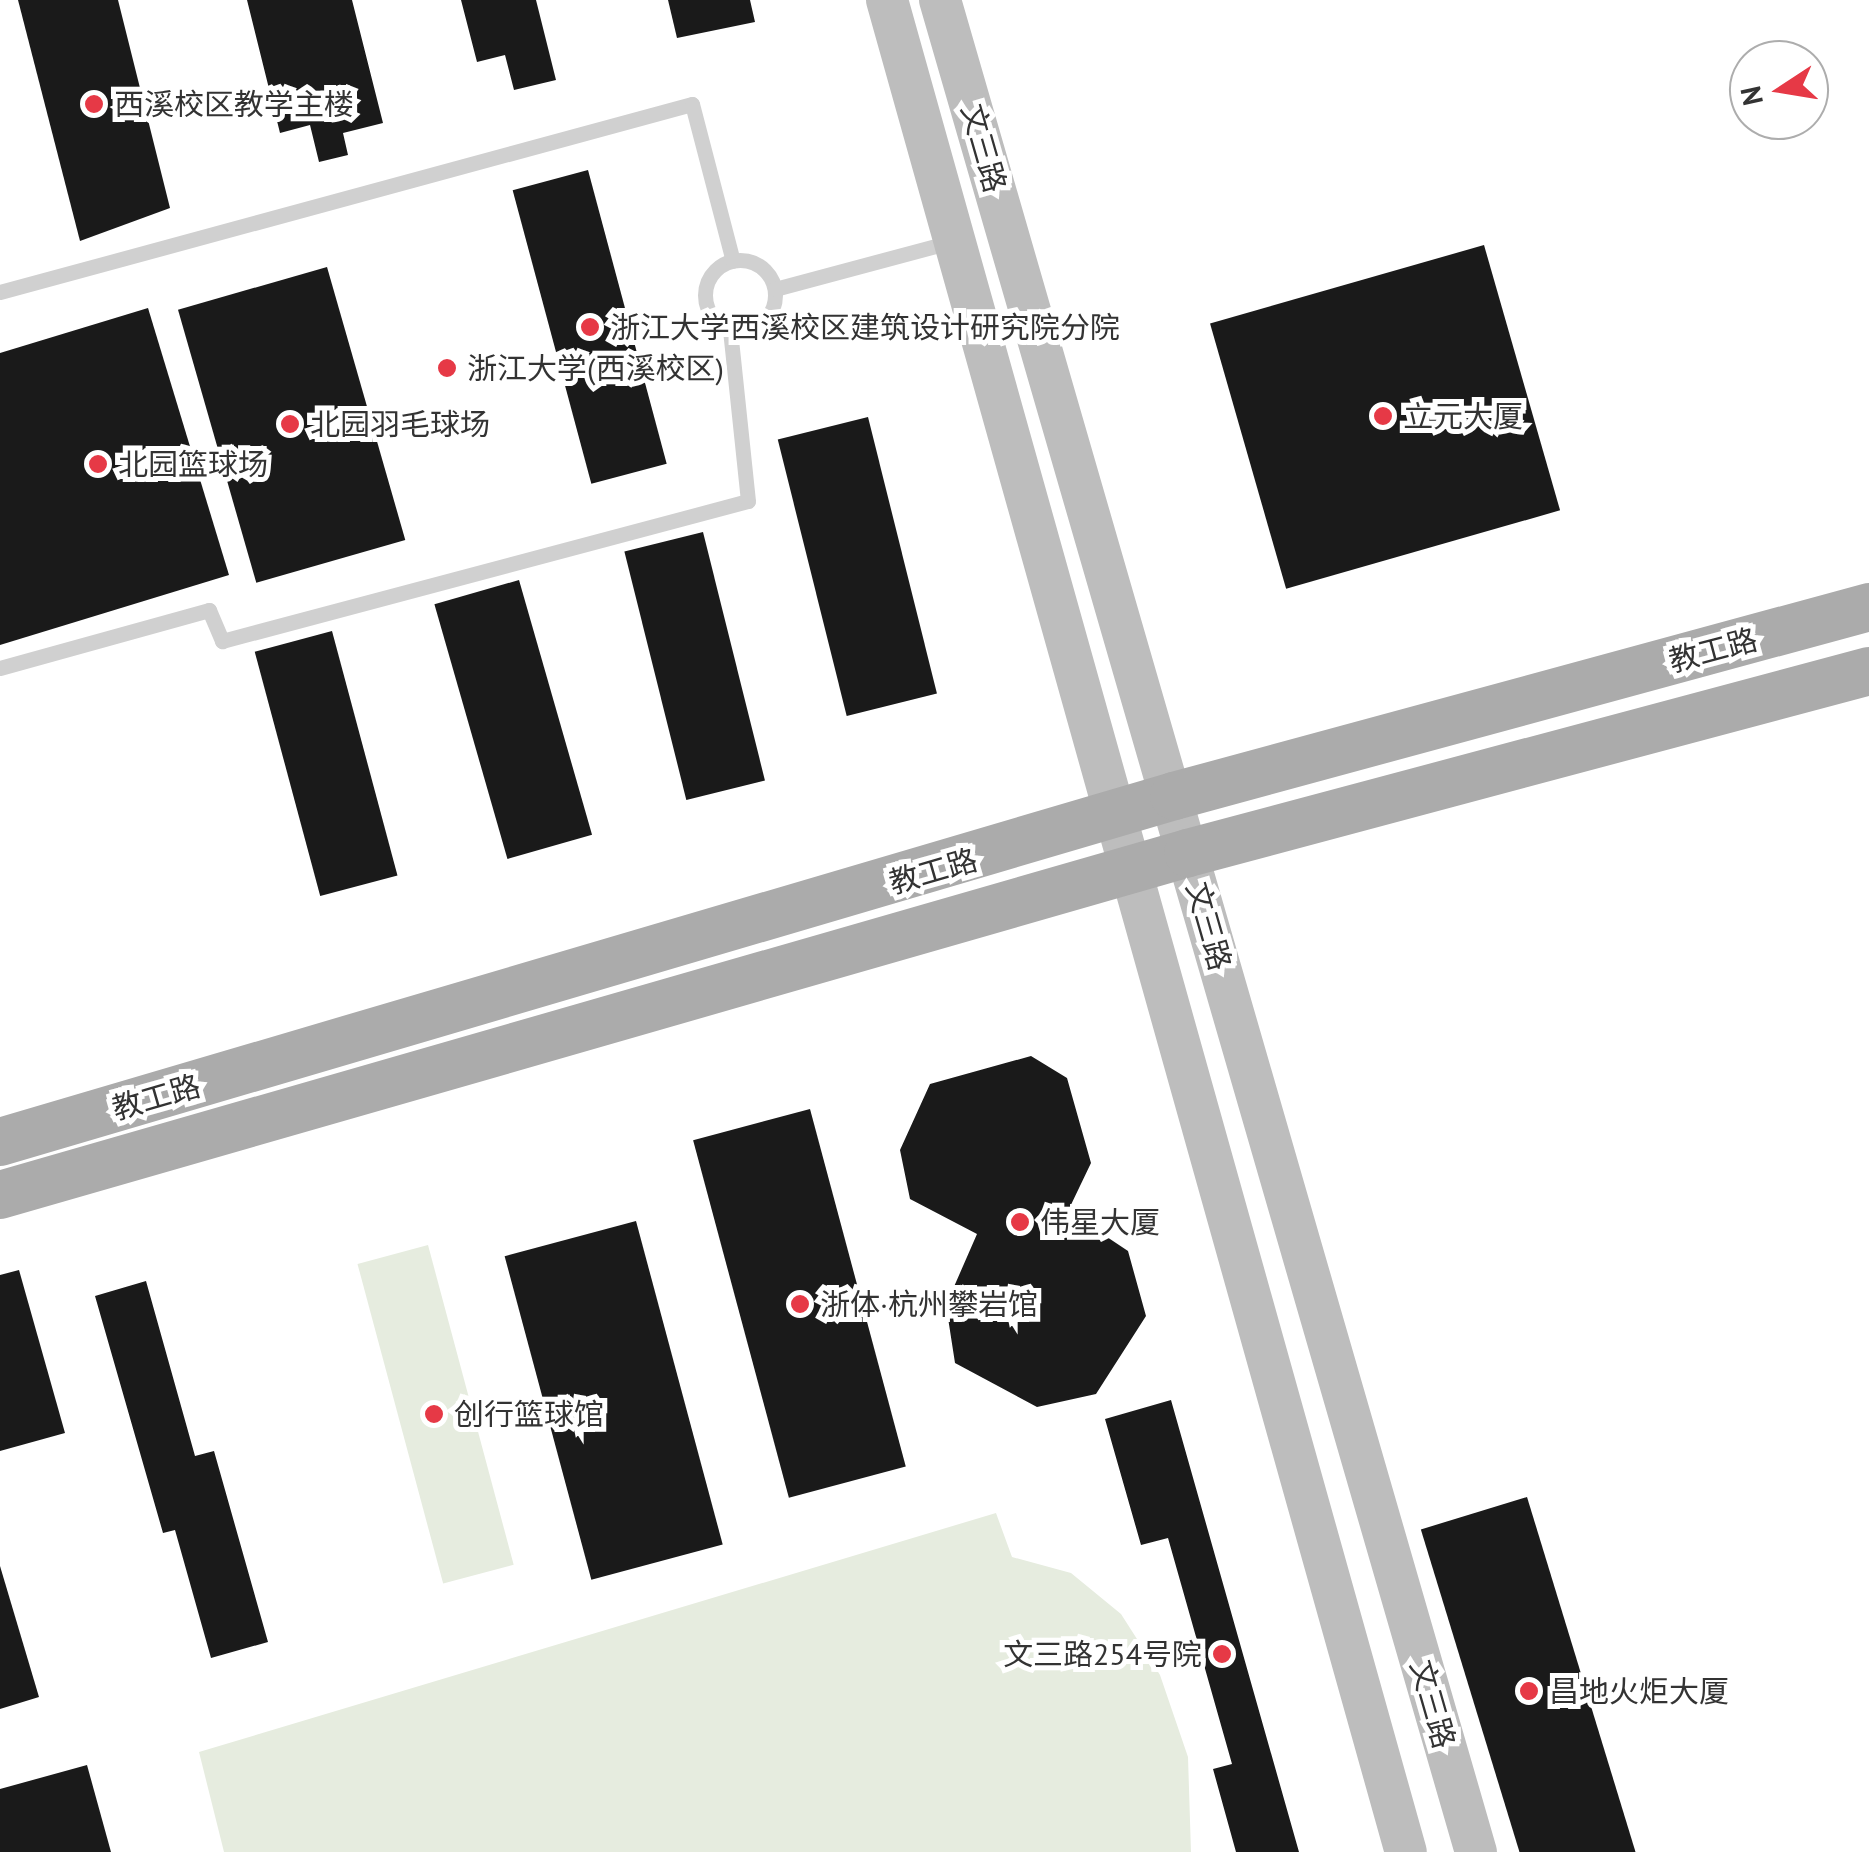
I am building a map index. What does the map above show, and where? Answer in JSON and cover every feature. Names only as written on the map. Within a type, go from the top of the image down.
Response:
[{"type":"main road","name":"文三路","points":[[887,0],[958,239],[1130,873],[1406,1852]]},
{"type":"main road","name":"文三路","points":[[940,0],[1174,796],[1476,1852]]},
{"type":"main road","name":"教工路","points":[[0,1142],[1115,818],[1174,796],[1869,608]]},
{"type":"main road","name":"教工路","points":[[0,1195],[1130,873],[1188,853],[1869,671]]},
{"type":"lane","points":[[0,292],[692,104],[733,261]]},
{"type":"lane","points":[[775,289],[958,239]]},
{"type":"lane","points":[[0,668],[209,610],[222,641],[748,501],[730,330],[712,316],[705,294],[714,272],[733,261],[764,269],[775,289],[764,322],[730,330]]},
{"type":"shaded area","name":"创行篮球馆","points":[[428,1245],[514,1565],[443,1584],[357,1264]]},
{"type":"shaded area","points":[[996,1513],[1012,1557],[1071,1573],[1121,1614],[1160,1675],[1188,1757],[1191,1852],[224,1852],[199,1752]]},
{"type":"building","name":"西溪校区教学主楼","points":[[18,0],[118,0],[170,208],[80,241]]},
{"type":"building","points":[[247,0],[352,0],[383,123],[343,133],[348,155],[319,162],[310,125],[280,133]]},
{"type":"building","points":[[461,0],[536,0],[556,80],[514,90],[505,55],[477,62]]},
{"type":"building","points":[[668,0],[750,0],[755,22],[677,38]]},
{"type":"building","name":"浙江大学西溪校区建筑设计研究院分院","points":[[588,170],[667,464],[591,484],[513,190]]},
{"type":"building","name":"立元大厦","points":[[1484,245],[1560,510],[1286,589],[1210,324]]},
{"type":"building","name":"北园羽毛球场","points":[[327,267],[405,540],[256,583],[178,310]]},
{"type":"building","name":"北园篮球场","points":[[148,308],[229,575],[0,645],[0,353]]},
{"type":"building","points":[[868,417],[937,694],[847,716],[778,439]]},
{"type":"building","points":[[703,532],[765,780],[686,800],[624,552]]},
{"type":"building","points":[[519,580],[592,835],[507,859],[434,604]]},
{"type":"building","points":[[332,631],[397,875],[320,896],[255,652]]},
{"type":"building","name":"伟星大厦","points":[[1031,1056],[1067,1078],[1091,1163],[1068,1211],[1128,1251],[1146,1316],[1096,1394],[1037,1407],[955,1363],[946,1305],[977,1234],[910,1199],[900,1150],[930,1084]]},
{"type":"building","name":"浙体·杭州攀岩馆","points":[[810,1109],[906,1466],[789,1498],[693,1140]]},
{"type":"building","points":[[636,1221],[723,1545],[591,1580],[505,1256]]},
{"type":"building","points":[[19,1270],[65,1433],[0,1451],[0,1275]]},
{"type":"building","points":[[146,1281],[195,1456],[214,1451],[268,1642],[211,1658],[175,1530],[163,1533],[95,1296]]},
{"type":"building","name":"文三路254号院","points":[[1171,1400],[1299,1852],[1236,1852],[1213,1769],[1232,1764],[1168,1538],[1141,1545],[1105,1419]]},
{"type":"building","name":"昌地火炬大厦","points":[[1527,1497],[1636,1852],[1519,1852],[1421,1529]]},
{"type":"building","points":[[0,1566],[39,1697],[0,1709]]},
{"type":"building","points":[[87,1765],[111,1852],[0,1852],[0,1789]]},
{"type":"place","name":"西溪校区教学主楼","points":[[94,104]]},
{"type":"place","name":"浙江大学西溪校区建筑设计研究院分院","points":[[590,327]]},
{"type":"place","name":"浙江大学(西溪校区)","points":[[447,368]]},
{"type":"place","name":"立元大厦","points":[[1383,416]]},
{"type":"place","name":"北园羽毛球场","points":[[290,424]]},
{"type":"place","name":"北园篮球场","points":[[98,464]]},
{"type":"place","name":"伟星大厦","points":[[1020,1222]]},
{"type":"place","name":"浙体·杭州攀岩馆","points":[[800,1304]]},
{"type":"place","name":"创行篮球馆","points":[[434,1414]]},
{"type":"place","name":"文三路254号院","points":[[1222,1654]]},
{"type":"place","name":"昌地火炬大厦","points":[[1529,1691]]}]
